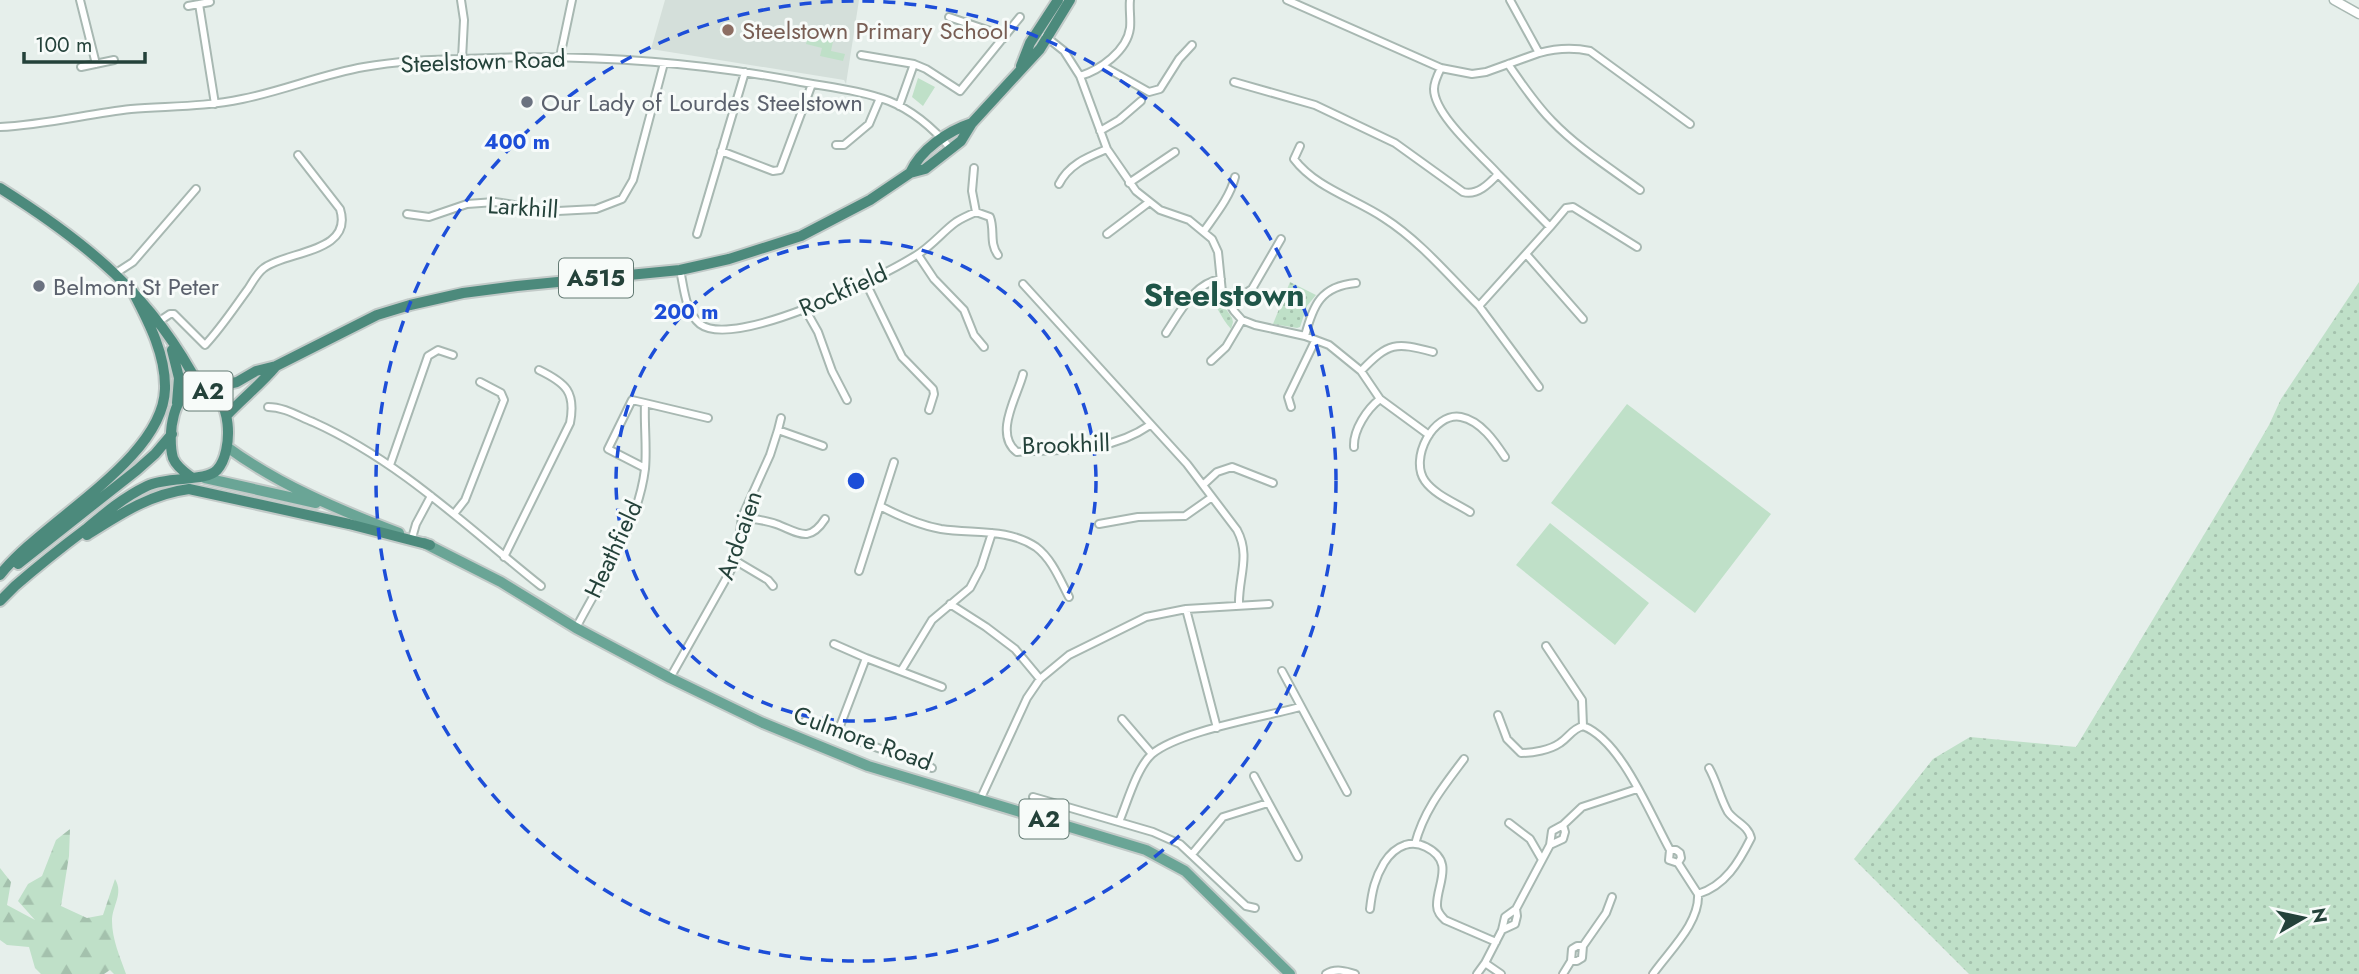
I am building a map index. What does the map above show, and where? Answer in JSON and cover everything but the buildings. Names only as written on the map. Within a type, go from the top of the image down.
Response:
[{"type":"highway","name":"A515","points":[[1017,75],[1038,31],[1058,0]]},
{"type":"highway","name":"A515","points":[[203,389],[237,382],[256,371],[276,366],[377,315],[410,304],[517,285],[680,270],[729,259],[801,236],[870,200],[910,173],[925,169],[961,141],[972,123],[1049,38],[1070,0]]},
{"type":"highway","name":"A515","points":[[910,173],[916,160],[953,130],[972,123]]},
{"type":"highway","name":"A2","points":[[0,187],[86,247],[131,288],[158,323],[170,340],[203,389],[221,401],[227,415],[227,447],[220,467],[205,478],[191,477],[183,472],[173,457],[179,378],[170,340]]},
{"type":"highway","points":[[0,577],[23,549],[128,460],[155,426],[165,391],[162,360],[147,319],[131,288]]},
{"type":"highway","name":"A515","points":[[227,415],[243,397],[263,382],[276,366]]},
{"type":"highway","name":"A2","points":[[177,403],[190,391],[203,389]]},
{"type":"highway","points":[[0,577],[137,470],[173,434]]},
{"type":"highway","points":[[0,601],[124,498],[150,485],[191,477]]},
{"type":"highway","points":[[50,557],[138,504],[171,491],[189,489],[349,524],[430,545]]},
{"type":"main road","name":"Culmore Road","points":[[227,447],[264,472],[332,506],[430,545],[501,582],[576,628],[763,723],[868,766],[1146,850],[1185,872],[1290,974]]},
{"type":"main road","name":"Culmore Road","points":[[205,478],[332,506]]},
{"type":"street","points":[[80,0],[96,64]]},
{"type":"street","points":[[461,0],[464,20],[462,59]]},
{"type":"street","points":[[560,57],[572,0]]},
{"type":"street","points":[[1080,76],[1103,66],[1121,47],[1129,31],[1130,0]]},
{"type":"street","points":[[1287,0],[1441,68],[1472,74],[1486,72],[1555,48],[1590,51],[1690,124]]},
{"type":"street","points":[[1510,0],[1539,53]]},
{"type":"street","points":[[2334,0],[2359,14]]},
{"type":"street","points":[[188,6],[211,2]]},
{"type":"street","points":[[199,4],[215,104]]},
{"type":"street","points":[[949,16],[990,31],[1003,39]]},
{"type":"street","points":[[861,55],[914,64],[960,91],[1020,17]]},
{"type":"street","points":[[1038,31],[1064,51],[1080,76],[1107,149],[1129,183],[1148,203],[1189,220],[1212,239],[1219,252],[1222,292],[1242,320],[1268,329],[1305,335],[1329,345],[1361,371],[1380,399],[1429,435]]},
{"type":"street","points":[[1103,66],[1149,92],[1160,89],[1192,46]]},
{"type":"street","name":"Steelstown Road","points":[[0,127],[130,109],[215,104],[363,67],[433,58],[560,57],[664,63],[745,72],[880,99],[899,106],[933,128],[951,149]]},
{"type":"street","points":[[82,67],[114,60]]},
{"type":"street","name":"Larkhill","points":[[407,214],[429,217],[467,204],[495,202],[539,212],[596,209],[622,198],[633,180],[664,63]]},
{"type":"street","points":[[899,106],[914,64]]},
{"type":"street","points":[[1508,64],[1553,122],[1585,150],[1640,190]]},
{"type":"street","points":[[1441,68],[1434,88],[1436,100],[1448,120],[1550,227]]},
{"type":"street","points":[[696,234],[745,72]]},
{"type":"street","points":[[1234,82],[1315,105],[1395,143],[1463,192],[1470,194],[1479,191],[1498,174]]},
{"type":"street","points":[[721,151],[773,171],[780,170],[812,84]]},
{"type":"street","points":[[836,145],[844,145],[869,124],[880,99]]},
{"type":"street","points":[[1100,131],[1119,120],[1141,101]]},
{"type":"street","points":[[1300,146],[1294,159],[1306,175],[1384,218],[1413,241],[1479,306],[1539,387]]},
{"type":"street","points":[[1059,184],[1063,175],[1072,167],[1107,149]]},
{"type":"street","points":[[1129,183],[1175,152]]},
{"type":"street","points":[[158,323],[170,314],[181,320],[205,345],[263,268],[326,245],[335,238],[341,222],[340,209],[298,155]]},
{"type":"street","points":[[974,168],[972,191],[976,212],[990,217],[993,226],[992,247],[998,255]]},
{"type":"street","points":[[1204,231],[1233,187],[1235,177]]},
{"type":"street","points":[[116,274],[132,262],[196,189]]},
{"type":"street","points":[[1107,233],[1148,203]]},
{"type":"street","points":[[1479,306],[1566,208],[1573,207],[1637,247]]},
{"type":"street","name":"Rockfield","points":[[680,270],[692,316],[712,331],[737,329],[805,309],[866,283],[918,255],[957,221],[976,212]]},
{"type":"street","points":[[1229,303],[1252,289],[1281,239]]},
{"type":"street","points":[[1527,254],[1583,319]]},
{"type":"street","points":[[918,255],[934,279],[964,310],[974,335],[984,346]]},
{"type":"street","points":[[1166,334],[1191,296],[1208,283],[1221,279]]},
{"type":"street","points":[[866,283],[902,357],[933,389],[929,410]]},
{"type":"street","points":[[1305,335],[1311,310],[1319,299],[1329,291],[1356,283]]},
{"type":"street","name":"Brookhill","points":[[1023,284],[1187,464],[1243,541],[1244,564],[1238,593],[1239,605]]},
{"type":"street","points":[[805,309],[818,332],[832,371],[847,400]]},
{"type":"street","points":[[1211,361],[1226,347],[1242,320]]},
{"type":"street","points":[[1291,407],[1288,397],[1315,341]]},
{"type":"street","points":[[1361,371],[1388,348],[1411,346],[1433,352]]},
{"type":"street","points":[[390,465],[428,356],[438,350],[453,355]]},
{"type":"street","points":[[504,557],[570,423],[573,410],[568,388],[539,370]]},
{"type":"street","name":"Brookhill","points":[[1023,374],[1007,427],[1010,443],[1017,452],[1077,449],[1118,443],[1130,439],[1150,425]]},
{"type":"street","points":[[454,514],[465,500],[504,400],[501,393],[480,383]]},
{"type":"street","points":[[1354,447],[1353,439],[1361,421],[1380,399]]},
{"type":"street","name":"Heathfield","points":[[576,628],[629,526],[636,506],[645,468],[645,403],[632,400],[608,449],[645,468]]},
{"type":"street","points":[[645,403],[708,418]]},
{"type":"street","points":[[268,407],[280,407],[330,430],[390,465],[541,586]]},
{"type":"street","points":[[1470,512],[1438,494],[1425,482],[1419,458],[1429,435],[1440,424],[1460,416],[1479,426],[1506,457]]},
{"type":"street","name":"Ardcaien","points":[[670,678],[736,561],[742,517],[770,455],[781,418]]},
{"type":"street","points":[[778,429],[823,446]]},
{"type":"street","points":[[859,571],[894,463]]},
{"type":"street","points":[[1203,485],[1217,472],[1231,467],[1273,484]]},
{"type":"street","points":[[412,538],[416,524],[431,496]]},
{"type":"street","points":[[1099,524],[1138,517],[1185,516],[1212,497]]},
{"type":"street","points":[[880,506],[914,522],[936,528],[992,533],[1016,538],[1037,548],[1054,567],[1069,597]]},
{"type":"street","points":[[742,517],[774,523],[801,534],[818,531],[825,519]]},
{"type":"street","points":[[901,671],[932,620],[970,588],[981,567],[992,533]]},
{"type":"street","points":[[736,561],[768,580],[773,586]]},
{"type":"street","points":[[950,604],[1015,649],[1040,679]]},
{"type":"street","points":[[980,800],[1017,718],[1040,679],[1069,655],[1146,617],[1186,609],[1269,604]]},
{"type":"street","points":[[1186,609],[1217,728]]},
{"type":"street","points":[[834,644],[942,687]]},
{"type":"street","points":[[1546,646],[1582,700],[1583,726]]},
{"type":"street","points":[[837,734],[866,657]]},
{"type":"street","points":[[1282,671],[1347,792]]},
{"type":"street","points":[[1119,822],[1143,766],[1152,754],[1171,743],[1217,728],[1300,707]]},
{"type":"street","points":[[1497,715],[1507,739],[1521,753],[1559,744],[1575,728],[1583,726],[1593,730],[1615,751],[1670,850],[1680,853],[1678,863],[1698,894],[1696,911],[1688,927],[1653,974]]},
{"type":"street","points":[[1122,719],[1152,754]]},
{"type":"street","points":[[805,721],[932,768]]},
{"type":"street","points":[[1415,844],[1430,804],[1464,759]]},
{"type":"street","points":[[1698,894],[1712,889],[1727,877],[1751,838],[1745,826],[1730,814],[1709,768]]},
{"type":"street","points":[[1254,776],[1298,857]]},
{"type":"street","points":[[1477,974],[1502,930],[1505,917],[1516,909],[1550,845],[1552,831],[1563,825],[1582,807],[1637,789]]},
{"type":"street","points":[[1033,797],[1168,838],[1192,853],[1246,906],[1255,908]]},
{"type":"street","points":[[1192,853],[1223,817],[1268,803]]},
{"type":"street","points":[[1509,823],[1530,839],[1541,858]]},
{"type":"street","points":[[1550,845],[1563,839],[1563,825]]},
{"type":"street","points":[[1370,909],[1375,879],[1389,856],[1397,849],[1415,844],[1432,851],[1443,867],[1437,906],[1439,914],[1445,920],[1496,942]]},
{"type":"street","points":[[1571,961],[1582,958],[1583,946],[1606,913],[1612,897]]},
{"type":"street","points":[[1502,930],[1515,923],[1516,909]]},
{"type":"street","points":[[1563,974],[1571,961],[1572,950],[1583,946]]},
{"type":"street","points":[[1485,963],[1501,974]]},
{"type":"street","points":[[1326,974],[1330,971],[1356,974]]},
{"type":"shaded area","name":"Steelstown Primary School","points":[[665,0],[859,0],[846,84],[844,80],[651,49]]},
{"type":"green space","points":[[811,26],[835,32],[831,51],[845,54],[843,61],[820,56],[822,48],[806,44]]},
{"type":"green space","points":[[918,78],[935,87],[923,106],[912,97]]},
{"type":"green space","points":[[1290,282],[1316,295],[1307,306],[1300,327],[1297,328],[1273,324]]},
{"type":"green space","points":[[2359,282],[2359,974],[1969,974],[1854,859],[1933,759],[1970,737],[2076,747],[2240,475],[2281,399]]},
{"type":"green space","points":[[1212,288],[1232,318],[1231,329],[1204,293]]},
{"type":"green space","points":[[1627,404],[1771,514],[1695,613],[1551,503]]},
{"type":"green space","points":[[1550,523],[1649,603],[1615,645],[1516,565]]},
{"type":"green space","points":[[70,829],[69,856],[61,906],[87,918],[103,915],[115,879],[118,890],[112,928],[126,974],[114,974],[110,970],[104,974],[41,974],[35,968],[29,947],[7,945],[0,940],[0,868],[11,882],[7,905],[35,920],[18,901],[28,884],[42,876],[56,840]]},
{"type":"place","name":"Steelstown Primary School","points":[[728,30]]},
{"type":"place","name":"Our Lady of Lourdes Steelstown","points":[[527,102]]},
{"type":"place","name":"Belmont St Peter","points":[[39,286]]},
{"type":"district","name":"Steelstown","points":[[1224,295]]}]
